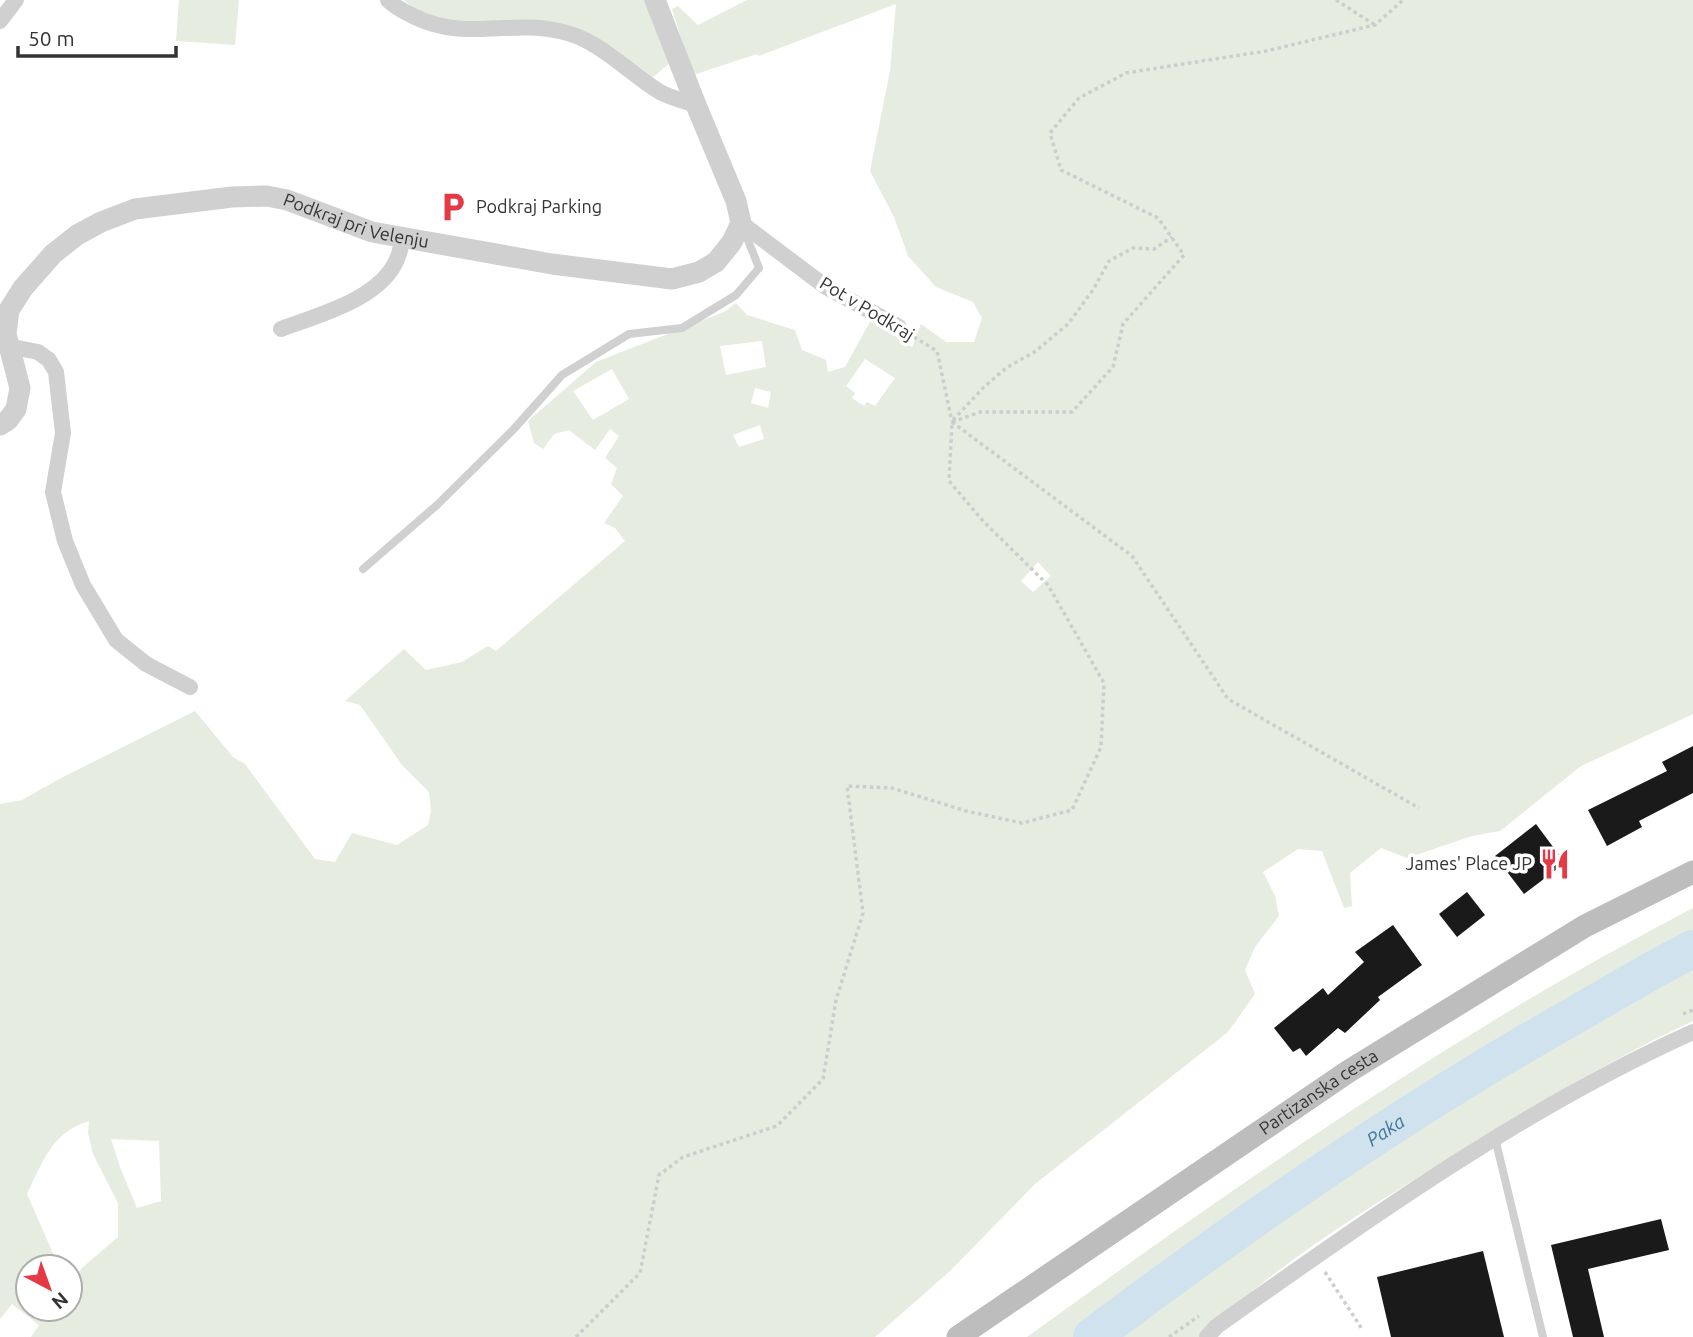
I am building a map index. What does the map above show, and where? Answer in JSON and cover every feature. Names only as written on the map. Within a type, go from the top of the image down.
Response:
[{"type":"main road","name":"Partizanska cesta","points":[[958,1337],[1349,1071],[1585,926],[1693,872]]},
{"type":"street","points":[[0,21],[16,0]]},
{"type":"street","points":[[388,0],[394,7],[442,27],[466,31],[527,27],[561,31],[594,45],[663,93],[696,105]]},
{"type":"street","points":[[655,0],[736,201],[741,223]]},
{"type":"street","name":"Podkraj pri Velenju","points":[[5,335],[9,310],[23,288],[53,254],[77,234],[135,209],[193,201],[267,196],[287,200],[372,232],[552,264],[672,279],[699,272],[716,262],[732,242],[741,223]]},
{"type":"street","name":"Pot v Podkraj","points":[[741,223],[826,287],[899,327]]},
{"type":"street","points":[[281,329],[360,297],[383,280],[397,261],[402,238]]},
{"type":"street","points":[[1,426],[16,408],[19,388],[17,371],[5,335]]},
{"type":"street","points":[[5,335],[38,352],[49,360],[56,372],[63,433],[53,492],[65,541],[83,585],[116,640],[146,664],[190,687]]},
{"type":"street","points":[[1207,1337],[1217,1326],[1391,1203],[1495,1138],[1635,1059],[1693,1032]]},
{"type":"lane","points":[[363,569],[447,496],[513,430],[562,375],[629,334],[682,328],[736,295],[759,268],[741,223]]},
{"type":"lane","points":[[1495,1138],[1543,1337]]},
{"type":"path","points":[[1336,0],[1375,25]]},
{"type":"path","points":[[952,422],[980,412],[1072,412],[1114,367],[1123,324],[1184,255],[1158,218],[1061,170],[1050,133],[1079,98],[1126,73],[1266,51],[1375,25],[1404,0]]},
{"type":"path","points":[[952,422],[984,387],[1006,368],[1036,351],[1068,324],[1093,290],[1109,261],[1133,248],[1154,250],[1172,237]]},
{"type":"path","name":"Pot v Podkraj","points":[[576,1337],[640,1273],[659,1174],[683,1157],[777,1126],[823,1079],[836,1000],[863,913],[847,786],[892,788],[966,811],[1023,823],[1072,810],[1101,747],[1104,683],[1048,585],[984,522],[949,481],[952,422],[937,351],[899,327]]},
{"type":"path","points":[[952,422],[1132,556],[1228,699],[1419,808]]},
{"type":"path","points":[[1315,1257],[1362,1329]]},
{"type":"shaded area","points":[[179,0],[239,0],[235,45],[176,41]]},
{"type":"shaded area","points":[[404,0],[653,0],[671,62],[652,78],[608,45],[435,18]]},
{"type":"shaded area","points":[[747,0],[1693,0],[1693,714],[1581,766],[1500,831],[1472,836],[1407,858],[1381,848],[1350,873],[1352,906],[1344,908],[1322,851],[1298,849],[1263,872],[1275,896],[1279,916],[1255,947],[1245,970],[1255,994],[1228,1032],[1035,1184],[950,1271],[875,1337],[31,1337],[39,1325],[36,1323],[84,1323],[84,1266],[118,1237],[118,1203],[93,1154],[88,1133],[89,1121],[66,1132],[50,1149],[27,1194],[53,1253],[14,1253],[14,1306],[12,1304],[0,1319],[0,804],[22,800],[195,711],[233,757],[245,764],[315,859],[335,862],[352,833],[397,845],[428,825],[431,811],[429,792],[402,765],[360,705],[345,701],[404,649],[426,670],[462,662],[488,646],[496,651],[625,541],[615,528],[604,523],[623,496],[611,484],[617,468],[605,458],[619,436],[610,429],[595,450],[569,430],[554,434],[543,449],[534,443],[528,421],[596,362],[724,312],[736,303],[747,315],[795,330],[802,350],[826,360],[828,372],[845,367],[871,320],[912,347],[921,324],[946,342],[974,342],[982,318],[973,302],[936,287],[908,256],[894,217],[870,171],[890,71],[896,4],[759,56],[757,54],[693,75],[672,9],[678,6],[698,25]],"holes":[[[762,341],[766,367],[726,375],[720,346]],[[865,359],[895,378],[875,406],[867,402],[864,406],[852,398],[855,393],[846,386]],[[612,369],[629,399],[593,420],[573,391]],[[755,388],[771,392],[768,408],[751,403]],[[760,425],[764,439],[739,447],[733,435]],[[1038,562],[1051,576],[1033,592],[1021,581]],[[111,1139],[159,1141],[161,1201],[137,1208]]]},
{"type":"shaded area","points":[[1693,908],[1693,941],[1524,1034],[1415,1102],[1186,1256],[1074,1337],[1027,1337],[1270,1165],[1435,1056],[1606,955]]},
{"type":"shaded area","points":[[1693,958],[1693,1021],[1563,1089],[1376,1204],[1284,1266],[1201,1337],[1103,1337],[1315,1187],[1444,1101],[1536,1045]]},
{"type":"building","points":[[1693,746],[1693,793],[1639,821],[1642,827],[1607,846],[1588,810],[1667,771],[1662,762]]},
{"type":"building","points":[[1536,824],[1565,863],[1524,894],[1495,856]]},
{"type":"building","points":[[1467,892],[1485,915],[1457,937],[1439,914]]},
{"type":"building","points":[[1393,925],[1422,965],[1378,997],[1380,1000],[1345,1033],[1338,1028],[1306,1056],[1300,1048],[1293,1052],[1274,1028],[1323,988],[1328,995],[1364,962],[1355,952]]},
{"type":"building","points":[[1661,1219],[1669,1250],[1588,1269],[1604,1337],[1573,1337],[1551,1245]]},
{"type":"building","points":[[1483,1251],[1504,1337],[1391,1337],[1377,1277]]},
{"type":"waterway","name":"Paka","points":[[1092,1337],[1269,1208],[1390,1127],[1514,1050],[1693,949]]},
{"type":"place","name":"Podkraj Parking","points":[[453,207]]},
{"type":"place","name":"James' Place JP","points":[[1555,864]]}]
